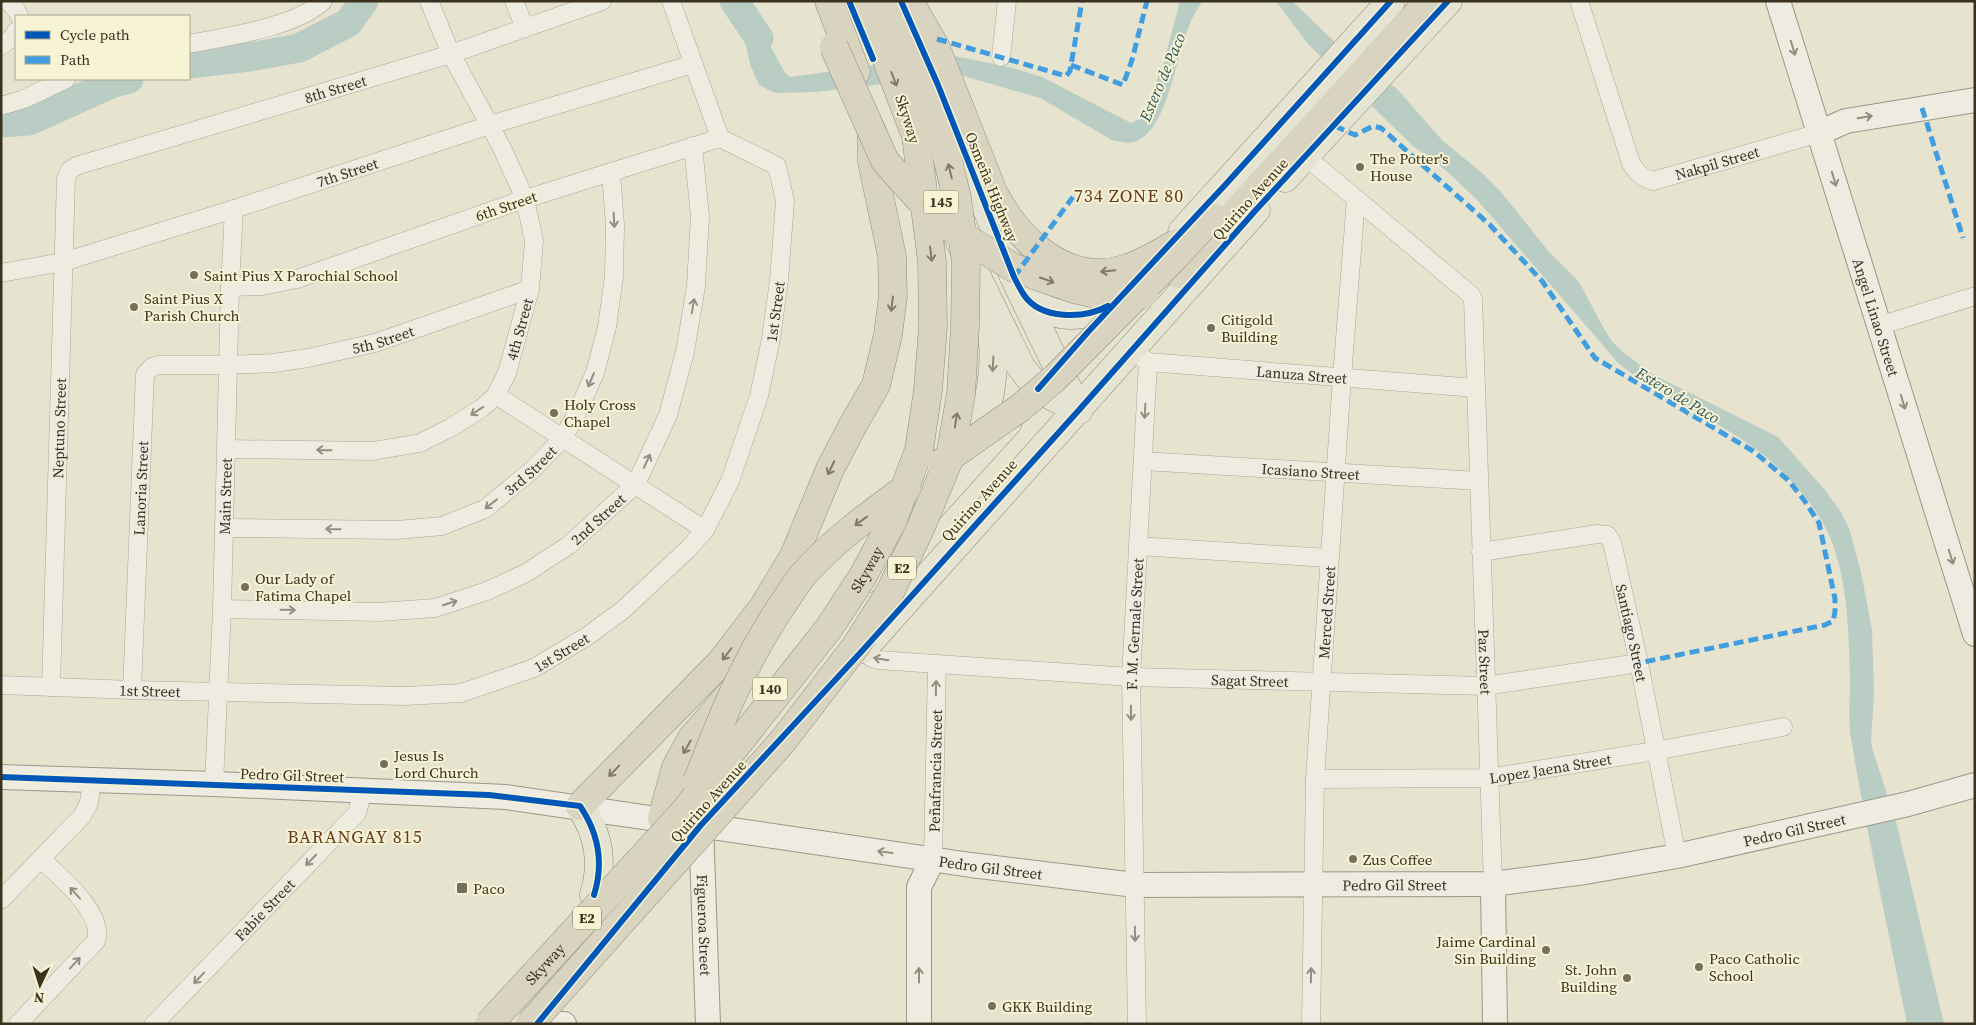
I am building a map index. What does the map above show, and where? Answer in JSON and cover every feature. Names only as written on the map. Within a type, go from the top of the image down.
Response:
[{"type":"highway","points":[[815,1],[856,100],[885,161],[920,200],[956,232],[1014,268],[1074,289],[1114,298],[1145,294],[1179,274],[1429,1]]},
{"type":"highway","points":[[580,806],[721,662],[764,606],[794,556],[830,469],[852,425],[876,385],[888,335],[893,296],[892,256],[872,162],[872,128],[862,89],[830,1]]},
{"type":"highway","name":"Skyway","points":[[490,1024],[694,816],[829,628],[863,576],[892,522],[919,450],[928,390],[933,327],[932,262],[916,136],[862,1]]},
{"type":"highway","points":[[694,816],[722,718],[743,671],[765,629],[802,577],[847,531],[1020,408],[1054,378],[1173,260],[1409,1]]},
{"type":"highway","points":[[904,2],[936,48],[989,183],[1003,211],[1018,231],[1040,252],[1062,265],[1081,270],[1100,272],[1123,269],[1146,261],[1178,242],[1212,217]]},
{"type":"highway","name":"Skyway","points":[[543,1024],[782,742],[856,646],[890,592],[922,527],[950,458],[961,394],[966,262],[957,198],[941,132],[904,2]]},
{"type":"highway","points":[[662,818],[676,767],[692,738],[749,672],[770,641],[783,608],[794,556]]},
{"type":"main road","points":[[848,1],[873,59]]},
{"type":"main road","name":"Quirino Avenue","points":[[477,1024],[662,818],[805,646],[951,487],[1057,366],[1391,1]]},
{"type":"main road","name":"Quirino Avenue","points":[[543,1024],[694,816],[862,651],[1079,410],[1140,356],[1305,156],[1348,112],[1448,1]]},
{"type":"main road","name":"Angel Linao Street","points":[[1778,1],[1975,634]]},
{"type":"main road","points":[[904,2],[924,53]]},
{"type":"main road","name":"Osmeña Highway","points":[[938,86],[1001,244],[1079,410]]},
{"type":"main road","name":"Nakpil Street","points":[[1819,133],[1846,121],[1975,100]]},
{"type":"main road","name":"145","points":[[895,106],[1020,367],[1038,389],[1079,410]]},
{"type":"main road","points":[[968,258],[1001,244]]},
{"type":"main road","points":[[1024,296],[1036,305],[1049,311],[1062,315],[1077,316],[1098,312],[1117,301]]},
{"type":"main road","points":[[951,487],[979,435],[987,408],[994,353],[992,325],[986,298]]},
{"type":"main road","name":"Pedro Gil Street","points":[[1,778],[490,795],[662,818],[694,816],[933,859],[1135,885],[1312,886],[1493,884],[1585,872],[1677,856],[1862,815],[1975,785]]},
{"type":"main road","points":[[580,806],[593,828],[599,853],[598,879],[594,895]]},
{"type":"main road","name":"Figueroa Street","points":[[694,816],[708,1024]]},
{"type":"main road","name":"Peñafrancia Street","points":[[919,1024],[919,887],[933,859]]},
{"type":"main road","name":"Paz Street","points":[[1493,884],[1495,1024]]},
{"type":"street","points":[[8,1],[18,15]]},
{"type":"street","points":[[190,44],[231,37],[284,22],[310,11],[323,1]]},
{"type":"street","name":"4th Street","points":[[227,449],[373,451],[420,443],[474,413],[496,395],[507,373],[530,289],[534,241],[525,199],[490,125],[451,54],[429,1]]},
{"type":"street","points":[[514,1],[525,28]]},
{"type":"street","name":"8th Street","points":[[69,171],[76,166],[451,54],[602,1]]},
{"type":"street","points":[[671,1],[720,138]]},
{"type":"street","points":[[1001,57],[1008,1]]},
{"type":"street","name":"Nakpil Street","points":[[1579,1],[1631,163],[1637,173],[1644,178],[1654,181],[1819,133]]},
{"type":"street","points":[[1,46],[15,34]]},
{"type":"street","name":"7th Street","points":[[1,274],[63,262],[234,209],[490,125],[693,64]]},
{"type":"street","points":[[1,106],[24,99],[64,80]]},
{"type":"street","name":"6th Street","points":[[230,287],[262,286],[297,279],[525,199],[720,138]]},
{"type":"street","name":"1st Street","points":[[1,685],[406,696],[461,693],[534,668],[586,637],[623,610],[688,550],[705,530],[730,481],[753,415],[771,339],[779,280],[785,202],[776,166],[720,138]]},
{"type":"street","name":"2nd Street","points":[[222,609],[379,612],[435,608],[487,591],[526,573],[569,545],[636,484],[668,416],[685,352],[693,305],[700,217],[693,146]]},
{"type":"street","points":[[1305,156],[1356,200]]},
{"type":"street","name":"Neptuno Street","points":[[51,687],[63,262],[66,179],[69,171]]},
{"type":"street","name":"3rd Street","points":[[224,528],[398,530],[442,526],[485,509],[532,471],[563,438],[576,415],[594,372],[607,328],[614,276],[615,225],[611,172]]},
{"type":"street","name":"Paz Street","points":[[1356,200],[1472,294],[1493,884]]},
{"type":"street","name":"Merced Street","points":[[1311,1024],[1315,779],[1335,472],[1356,200]]},
{"type":"street","name":"Main Street","points":[[214,784],[222,609],[230,287],[234,209]]},
{"type":"street","name":"5th Street","points":[[229,366],[274,363],[308,358],[375,343],[530,289]]},
{"type":"street","points":[[1879,326],[1975,296]]},
{"type":"street","name":"Lanuza Street","points":[[1140,356],[1342,377],[1476,388]]},
{"type":"street","name":"F. M. Gernale Street","points":[[1136,1024],[1131,677],[1143,461],[1140,356]]},
{"type":"street","name":"Lanoria Street","points":[[132,690],[145,374],[152,367],[159,365],[229,366]]},
{"type":"street","points":[[496,395],[705,530]]},
{"type":"street","name":"Icasiano Street","points":[[1143,461],[1479,481]]},
{"type":"street","name":"Santiago Street","points":[[1481,552],[1597,534],[1607,535],[1612,542],[1639,664],[1677,856]]},
{"type":"street","points":[[1138,546],[1329,558]]},
{"type":"street","name":"Sagat Street","points":[[862,651],[878,660],[1131,677],[1485,686],[1639,664]]},
{"type":"street","name":"Peñafrancia Street","points":[[933,859],[937,665]]},
{"type":"street","name":"Lopez Jaena Street","points":[[1315,779],[1488,778],[1783,728]]},
{"type":"street","points":[[1,900],[82,816],[89,802],[92,781]]},
{"type":"street","name":"Fabie Street","points":[[154,1024],[357,813],[363,790]]},
{"type":"street","points":[[18,1024],[96,941],[98,933],[97,926],[79,896],[41,859]]},
{"type":"water","points":[[1180,1],[1203,1],[1186,34],[1168,96],[1160,114],[1151,130],[1136,142],[1129,143],[1112,140],[1040,98],[960,75],[815,92],[775,93],[759,85],[750,64],[737,5],[761,29],[785,73],[790,77],[950,55],[1013,68],[1042,77],[1131,123],[1140,119],[1144,114],[1164,62]]},
{"type":"water","points":[[1276,1],[1292,1],[1338,45],[1396,88],[1443,141],[1482,173],[1502,193],[1549,252],[1579,282],[1611,340],[1623,352],[1652,374],[1778,437],[1825,490],[1841,512],[1849,528],[1861,572],[1872,630],[1874,693],[1871,741],[1873,751],[1897,825],[1944,1024],[1907,1024],[1851,738],[1848,627],[1841,575],[1832,542],[1816,511],[1794,484],[1755,448],[1733,433],[1663,394],[1619,364],[1479,202],[1448,172],[1413,146],[1308,44]]},
{"type":"waterway","points":[[190,64],[250,57],[299,48],[348,23],[364,1]]},
{"type":"waterway","name":"Estero de Paco","points":[[734,1],[759,38]]},
{"type":"waterway","points":[[1,123],[29,121],[111,84],[125,80]]},
{"type":"marked path","points":[[937,39],[1066,76],[1070,71],[1082,1]]},
{"type":"marked path","points":[[1071,65],[1123,85],[1132,60],[1147,1]]},
{"type":"marked path","points":[[1922,108],[1963,238]]},
{"type":"marked path","points":[[1335,126],[1355,135],[1373,126],[1381,128],[1490,225],[1542,281],[1595,358],[1753,451],[1788,480],[1819,523],[1835,599],[1833,621],[1825,625],[1639,663]]},
{"type":"marked path","points":[[1014,277],[1073,197]]},
{"type":"cycle path","points":[[849,1],[873,59]]},
{"type":"cycle path","points":[[901,1],[938,85],[1014,277],[1024,295],[1041,309],[1063,315],[1087,313],[1108,306]]},
{"type":"cycle path","points":[[1038,389],[1391,1]]},
{"type":"cycle path","points":[[537,1024],[701,825],[862,651],[1255,211],[1448,1]]},
{"type":"cycle path","points":[[1,777],[489,795],[580,806],[592,827],[598,849],[599,872],[594,895]]},
{"type":"place","name":"The Potter's House","points":[[1360,167]]},
{"type":"place","name":"Saint Pius X Parochial School","points":[[194,275]]},
{"type":"place","name":"Saint Pius X Parish Church","points":[[134,307]]},
{"type":"place","name":"Citigold Building","points":[[1211,328]]},
{"type":"place","name":"Holy Cross Chapel","points":[[554,413]]},
{"type":"place","name":"Our Lady of Fatima Chapel","points":[[245,587]]},
{"type":"place","name":"Jesus Is Lord Church","points":[[384,764]]},
{"type":"place","name":"Zus Coffee","points":[[1353,859]]},
{"type":"place","name":"Paco","points":[[462,888]]},
{"type":"place","name":"Jaime Cardinal Sin Building","points":[[1546,950]]},
{"type":"place","name":"Paco Catholic School","points":[[1699,967]]},
{"type":"place","name":"St. John Building","points":[[1627,978]]},
{"type":"place","name":"GKK Building","points":[[992,1006]]},
{"type":"district","name":"734 ZONE 80","points":[[1129,195]]},
{"type":"district","name":"BARANGAY 815","points":[[355,836]]}]
